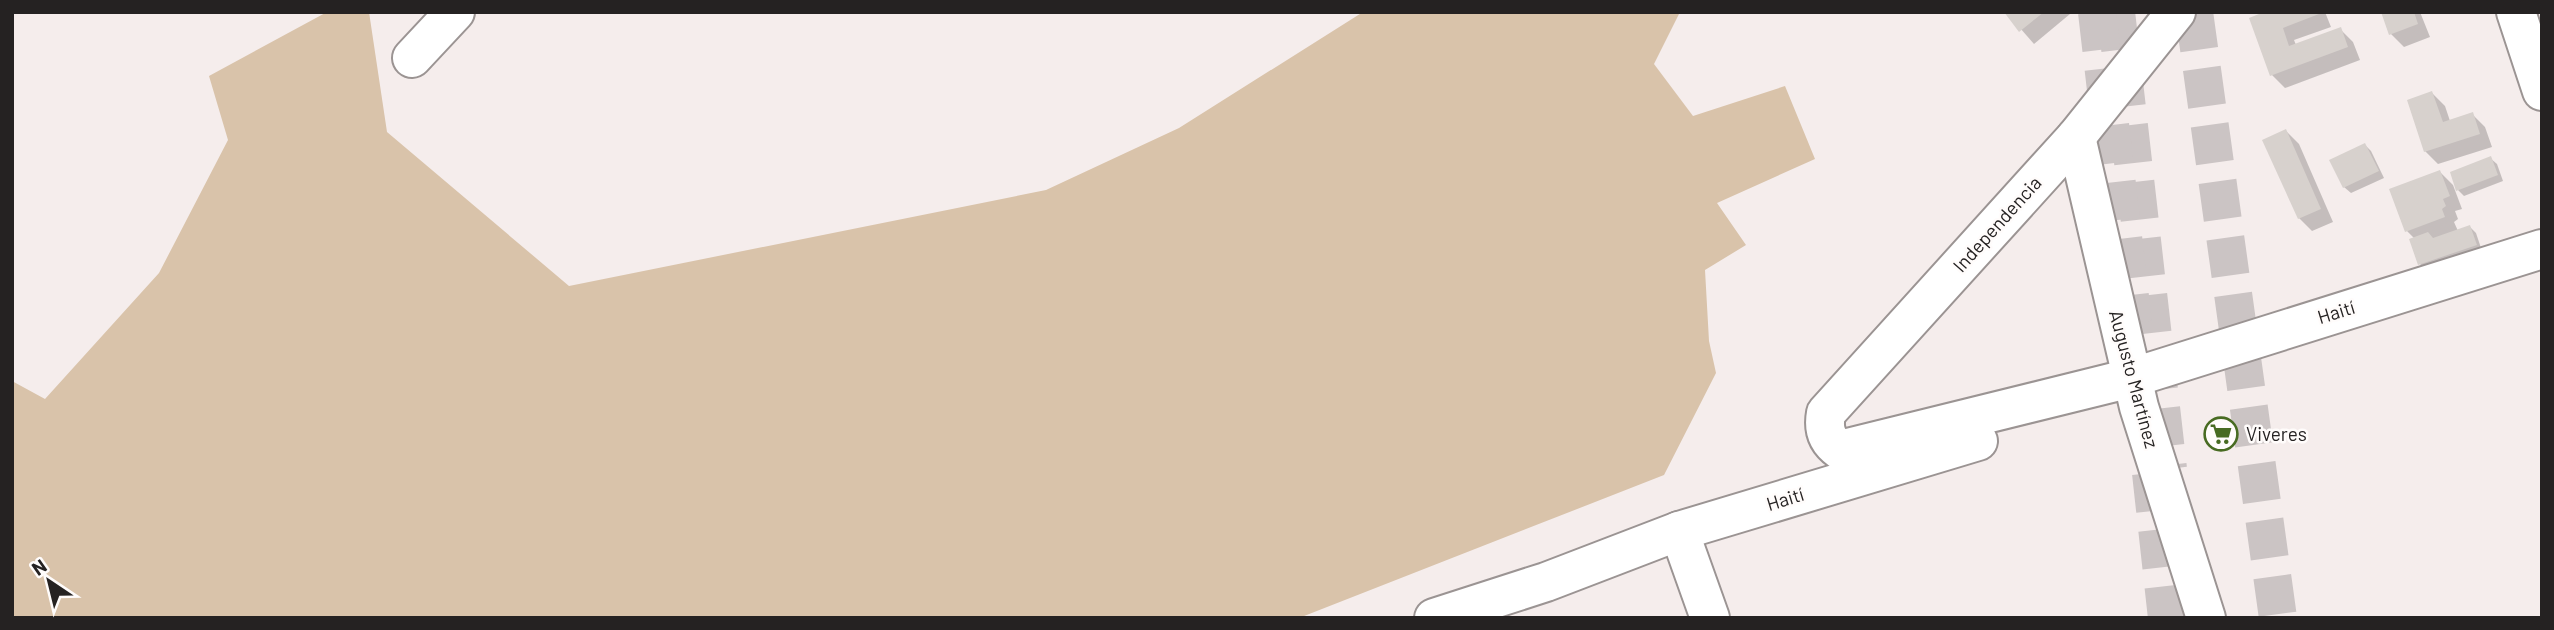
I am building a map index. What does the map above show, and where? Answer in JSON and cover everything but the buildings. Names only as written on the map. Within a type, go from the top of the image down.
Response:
[{"type":"street","points":[[412,58],[454,12]]},
{"type":"street","name":"Independencia","points":[[1826,434],[1826,412],[2076,137],[2176,12]]},
{"type":"street","points":[[2516,12],[2542,91]]},
{"type":"street","name":"Augusto Martínez","points":[[2076,137],[2131,378],[2206,618]]},
{"type":"street","name":"Haití","points":[[1826,434],[1831,444],[1840,450],[2131,378],[2542,248]]},
{"type":"street","name":"Haití","points":[[1434,618],[1528,604],[1679,531],[2116,399],[2131,378]]},
{"type":"street","points":[[1679,531],[1710,618]]},
{"type":"shaded area","points":[[327,12],[369,12],[387,132],[569,286],[1046,190],[1179,128],[1363,12],[1680,12],[1654,64],[1693,116],[1785,86],[1815,159],[1717,203],[1746,245],[1705,270],[1709,341],[1716,373],[1664,475],[1299,618],[12,618],[12,381],[45,399],[159,273],[228,140],[209,76]]},
{"type":"tunnel","points":[[2097,12],[2133,323]]},
{"type":"tunnel","points":[[2116,12],[2168,469]]},
{"type":"tunnel","points":[[2194,12],[2278,618]]},
{"type":"tunnel","points":[[2151,473],[2167,618]]},
{"type":"place","name":"Viveres","points":[[2221,434]]}]
